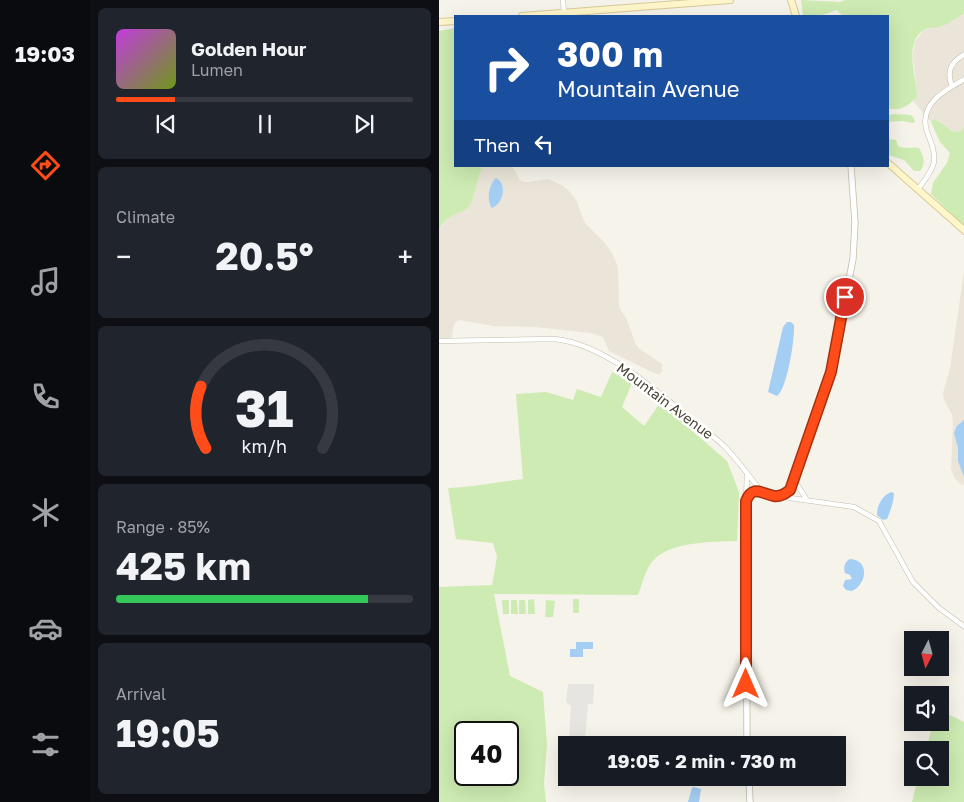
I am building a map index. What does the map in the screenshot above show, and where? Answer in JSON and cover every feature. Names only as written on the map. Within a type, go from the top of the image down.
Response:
[{"type":"main road","points":[[536,15],[730,0]]},
{"type":"main road","points":[[791,0],[797,15]]},
{"type":"main road","points":[[439,22],[454,21]]},
{"type":"main road","points":[[889,164],[964,231]]},
{"type":"street","points":[[563,0],[564,13]]},
{"type":"street","points":[[952,86],[949,69],[954,61],[964,54]]},
{"type":"street","points":[[918,189],[930,172],[933,163],[933,150],[926,126],[927,112],[934,99],[964,79]]},
{"type":"street","points":[[746,501],[750,495],[757,491],[776,496],[783,495],[790,490],[831,372],[853,259],[855,223],[851,167]]},
{"type":"street","name":"Mountain Avenue","points":[[439,341],[555,339],[568,340],[583,345],[629,370],[660,394],[725,448],[761,491]]},
{"type":"street","points":[[747,474],[747,736]]},
{"type":"street","points":[[794,480],[807,500]]},
{"type":"street","points":[[783,495],[790,498],[854,507],[879,521],[913,582],[939,608],[964,627]]},
{"type":"street","points":[[749,786],[750,802]]},
{"type":"shaded area","points":[[964,13],[964,127],[959,132],[952,131],[935,119],[931,122],[913,101],[917,95],[913,56],[915,41],[924,30],[952,22]]},
{"type":"shaded area","points":[[482,167],[513,167],[523,182],[548,179],[562,185],[576,200],[585,223],[612,253],[618,267],[619,307],[627,320],[636,345],[662,364],[662,372],[659,374],[654,373],[609,351],[603,337],[591,333],[535,327],[493,326],[459,320],[454,324],[451,341],[439,341],[439,230],[448,217],[467,208],[471,204]]},
{"type":"shaded area","points":[[964,272],[964,485],[960,484],[954,477],[951,469],[953,422],[943,393],[950,368]]},
{"type":"shaded area","points":[[568,684],[594,684],[593,704],[588,704],[585,736],[569,736],[571,706],[566,702]]},
{"type":"green space","points":[[801,0],[840,2],[845,0],[964,0],[964,13],[949,23],[928,28],[919,34],[914,42],[912,60],[917,97],[904,107],[896,109],[889,108],[889,15],[842,15],[837,10],[822,15],[803,15]]},
{"type":"green space","points":[[454,28],[454,167],[482,167],[471,204],[463,211],[447,219],[439,230],[439,31]]},
{"type":"green space","points":[[889,115],[911,115],[915,122],[889,122]]},
{"type":"green space","points":[[935,119],[952,131],[959,132],[964,127],[964,226],[931,194],[933,183],[947,163],[950,153],[940,142],[931,122]]},
{"type":"green space","points":[[889,139],[896,140],[898,146],[901,147],[919,148],[924,160],[920,171],[914,171],[904,160],[889,155]]},
{"type":"green space","points":[[612,372],[632,383],[622,407],[644,426],[660,403],[727,461],[739,492],[737,541],[691,544],[669,550],[660,555],[647,569],[638,595],[494,594],[510,676],[543,692],[547,745],[544,784],[546,802],[439,802],[439,587],[492,585],[497,557],[493,543],[456,539],[448,488],[523,479],[516,394],[546,392],[573,400],[577,389],[601,397]]},
{"type":"green space","points":[[534,599],[535,614],[528,614],[528,600]]},
{"type":"green space","points":[[573,599],[579,599],[579,613],[573,613]]},
{"type":"green space","points":[[502,600],[509,600],[509,614],[503,614]]},
{"type":"green space","points":[[511,600],[517,600],[518,614],[511,614]]},
{"type":"green space","points":[[519,600],[525,600],[526,614],[519,614]]},
{"type":"green space","points":[[546,600],[555,601],[553,617],[545,617]]},
{"type":"green space","points":[[949,714],[964,722],[964,802],[912,802],[916,786],[949,786],[949,741],[928,741],[931,731],[949,731]]},
{"type":"water","points":[[496,178],[502,185],[503,194],[496,206],[492,208],[489,201],[489,193]]},
{"type":"water","points":[[787,322],[791,322],[794,325],[793,341],[787,374],[781,392],[777,396],[768,392],[783,327]]},
{"type":"water","points":[[964,420],[964,477],[958,461],[958,448],[954,433],[957,426]]},
{"type":"water","points":[[891,492],[894,493],[892,506],[887,519],[883,520],[877,515],[878,508],[883,498]]},
{"type":"water","points":[[850,559],[861,563],[864,573],[861,583],[852,591],[846,590],[843,586],[845,580],[852,579],[844,571],[846,563]]},
{"type":"water","points":[[576,642],[593,642],[593,649],[583,649],[583,657],[570,657],[570,649],[576,649]]},
{"type":"water","points":[[692,788],[701,789],[699,802],[688,802]]},
{"type":"route","points":[[746,684],[746,501],[750,495],[757,491],[776,496],[783,495],[790,490],[831,372],[845,297]]}]
